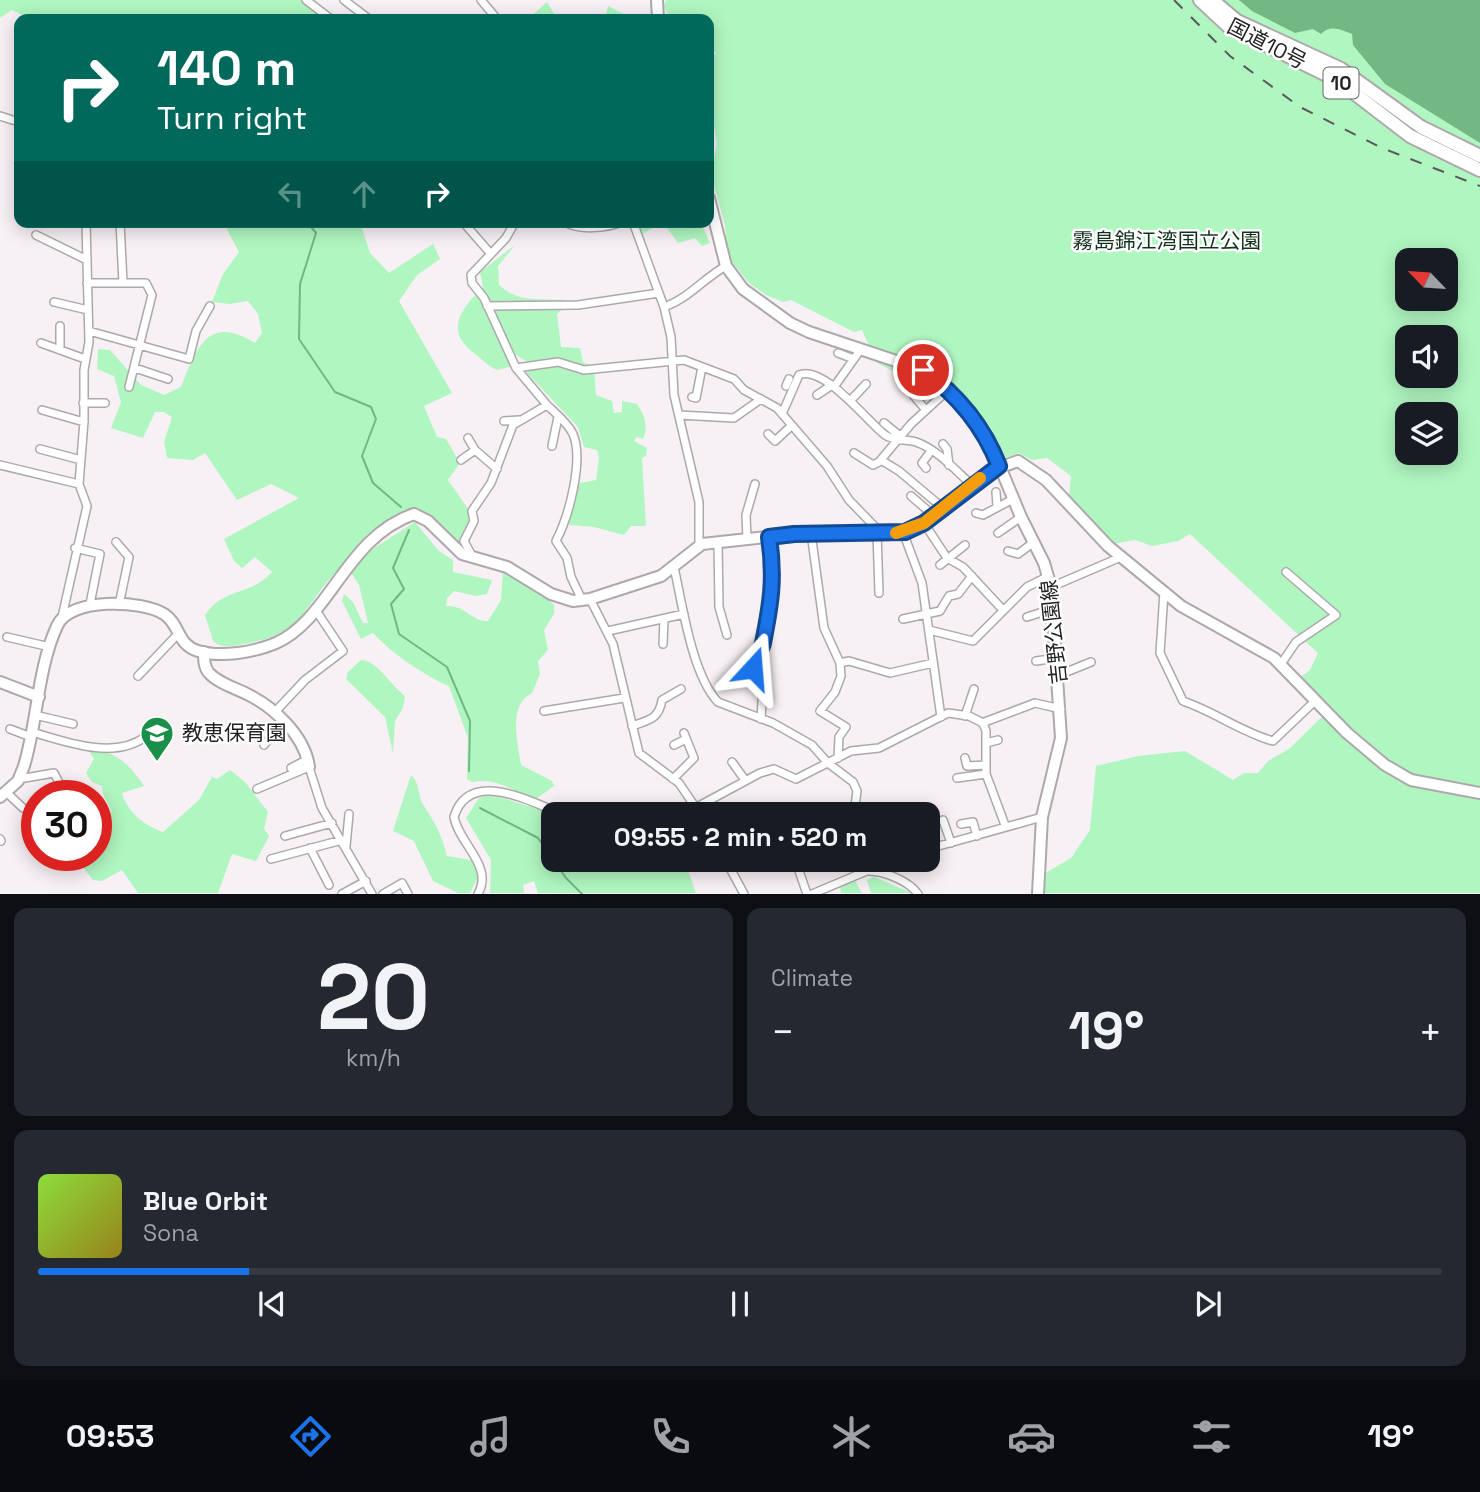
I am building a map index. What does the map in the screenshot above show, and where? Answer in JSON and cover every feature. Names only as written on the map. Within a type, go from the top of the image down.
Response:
[{"type":"highway","name":"国道10号","points":[[1200,0],[1229,27],[1337,80],[1410,136],[1480,170]]},
{"type":"highway","name":"国道10号","points":[[1212,0],[1237,21],[1341,69],[1414,122],[1480,156]]},
{"type":"street","points":[[306,0],[324,14]]},
{"type":"street","points":[[344,0],[362,14]]},
{"type":"street","points":[[481,0],[493,14]]},
{"type":"street","name":"吉野公園線","points":[[714,218],[726,266],[743,289],[790,323],[923,370],[948,390],[984,430],[1050,581],[1062,709],[1062,738],[1042,817],[1038,894]]},
{"type":"street","points":[[21,807],[3,795],[19,779],[50,647],[62,617],[75,548],[87,506],[79,484],[85,359],[89,331],[86,228]]},
{"type":"street","points":[[120,228],[123,283]]},
{"type":"street","points":[[468,228],[491,254]]},
{"type":"street","points":[[510,228],[471,275],[472,284],[487,306],[516,368],[572,432],[577,455],[569,510],[556,541],[567,558],[571,577],[608,631],[639,753],[673,779],[692,802]]},
{"type":"street","points":[[635,228],[664,307],[674,360],[674,394],[699,502],[699,546]]},
{"type":"street","points":[[36,235],[87,260]]},
{"type":"street","points":[[664,307],[678,302],[706,277],[726,266]]},
{"type":"street","points":[[88,283],[146,283],[152,295],[129,387]]},
{"type":"street","points":[[487,306],[578,305],[659,293]]},
{"type":"street","points":[[54,302],[88,310]]},
{"type":"street","points":[[89,331],[189,359],[195,331],[210,306]]},
{"type":"street","points":[[60,326],[60,350]]},
{"type":"street","points":[[41,343],[85,359]]},
{"type":"street","points":[[817,395],[833,386],[861,349]]},
{"type":"street","points":[[838,353],[854,359]]},
{"type":"street","points":[[516,368],[558,362],[584,370],[674,360],[734,379],[744,390],[782,414],[827,466],[849,500],[879,533],[878,593]]},
{"type":"street","points":[[692,397],[696,398],[702,367]]},
{"type":"street","points":[[135,368],[168,379]]},
{"type":"street","points":[[782,414],[790,381],[805,372],[833,386],[884,434],[917,442],[972,485]]},
{"type":"street","points":[[850,401],[866,384]]},
{"type":"street","points":[[853,453],[873,465],[881,460],[899,438],[948,390]]},
{"type":"street","points":[[914,396],[926,410]]},
{"type":"street","points":[[679,415],[734,418],[761,399]]},
{"type":"street","points":[[83,402],[105,403]]},
{"type":"street","points":[[504,421],[519,420],[547,405]]},
{"type":"street","points":[[42,410],[84,422]]},
{"type":"street","points":[[552,446],[558,417]]},
{"type":"street","points":[[474,559],[464,541],[474,521],[472,512],[497,469],[519,420]]},
{"type":"street","points":[[884,423],[899,438]]},
{"type":"street","points":[[768,434],[775,441],[791,426]]},
{"type":"street","points":[[468,438],[475,450],[497,469]]},
{"type":"street","points":[[943,444],[947,449],[949,465]]},
{"type":"street","points":[[40,449],[81,460]]},
{"type":"street","points":[[461,460],[475,450]]},
{"type":"street","points":[[926,468],[922,463],[931,451]]},
{"type":"street","points":[[881,460],[899,471],[943,508]]},
{"type":"street","points":[[62,617],[90,604],[119,606],[158,611],[172,622],[177,635],[187,646],[204,652],[242,652],[274,644],[295,633],[362,550],[386,530],[414,514],[428,521],[462,554],[507,567],[561,599],[586,600],[661,576],[699,546],[811,533],[903,532],[929,519],[999,466],[1018,461],[1037,473],[1121,557],[1164,592],[1197,617],[1281,664],[1347,733],[1401,775],[1411,780],[1480,793]]},
{"type":"street","points":[[0,465],[79,484]]},
{"type":"street","points":[[747,539],[746,515],[755,484]]},
{"type":"street","points":[[996,492],[997,506]]},
{"type":"street","points":[[911,496],[929,519],[947,558],[972,576],[1003,610]]},
{"type":"street","points":[[979,516],[1013,499]]},
{"type":"street","points":[[998,533],[1021,517]]},
{"type":"street","points":[[903,532],[922,583],[941,717]]},
{"type":"street","points":[[811,533],[824,628],[839,663],[839,684],[820,710],[846,727],[839,737],[838,758]]},
{"type":"street","points":[[761,719],[763,685],[753,668],[753,661],[762,648],[774,592],[769,537]]},
{"type":"street","points":[[116,542],[129,557],[119,606]]},
{"type":"street","points":[[718,542],[719,607],[727,635]]},
{"type":"street","points":[[1008,551],[1018,554],[1034,542]]},
{"type":"street","points":[[940,565],[965,545]]},
{"type":"street","points":[[75,548],[100,554],[90,604]]},
{"type":"street","points":[[929,630],[973,641],[1027,587],[1121,557]]},
{"type":"street","points":[[674,567],[691,648],[712,695],[718,702],[761,719],[812,746],[828,763],[853,782],[857,791],[856,802]]},
{"type":"street","points":[[1281,664],[1296,642],[1336,615],[1286,572]]},
{"type":"street","points":[[903,619],[944,607],[949,596],[958,594],[972,576]]},
{"type":"street","points":[[1164,592],[1160,653],[1184,701],[1211,710],[1254,736],[1273,741],[1315,701]]},
{"type":"street","points":[[273,713],[305,680],[343,651],[315,609]]},
{"type":"street","points":[[1027,617],[1052,610]]},
{"type":"street","points":[[608,631],[684,614]]},
{"type":"street","points":[[663,644],[664,619]]},
{"type":"street","points":[[138,676],[177,635]]},
{"type":"street","points":[[8,637],[50,647]]},
{"type":"street","points":[[204,652],[209,673],[251,696],[299,738],[323,808],[372,894]]},
{"type":"street","points":[[1036,662],[1057,658]]},
{"type":"street","points":[[839,663],[849,661],[890,673],[933,663]]},
{"type":"street","points":[[1059,675],[1091,662]]},
{"type":"street","points":[[0,682],[39,697]]},
{"type":"street","points":[[965,716],[974,689]]},
{"type":"street","points":[[632,726],[656,718],[662,700],[681,690]]},
{"type":"street","points":[[544,711],[624,698]]},
{"type":"street","points":[[982,723],[1035,703],[1062,709]]},
{"type":"street","points":[[711,802],[745,780],[774,769],[796,779],[851,751],[879,748],[948,713],[982,723],[986,731],[986,769],[1005,825]]},
{"type":"street","points":[[35,715],[73,724]]},
{"type":"street","points":[[264,745],[283,722]]},
{"type":"street","points":[[10,729],[69,742],[123,749],[145,737]]},
{"type":"street","points":[[673,779],[694,758],[685,736],[674,745]]},
{"type":"street","points":[[986,743],[998,740]]},
{"type":"street","points":[[965,758],[967,766],[986,769]]},
{"type":"street","points":[[732,762],[745,780]]},
{"type":"street","points":[[291,768],[309,763]]},
{"type":"street","points":[[257,789],[309,763]]},
{"type":"street","points":[[957,778],[986,769]]},
{"type":"street","points":[[19,779],[50,772],[60,780]]},
{"type":"street","points":[[478,894],[484,882],[482,871],[465,845],[454,817],[463,799],[471,792],[491,790],[541,807]]},
{"type":"street","points":[[344,843],[348,814]]},
{"type":"street","points":[[940,846],[978,836],[1005,825],[1042,817]]},
{"type":"street","points":[[943,820],[951,843]]},
{"type":"street","points":[[961,824],[974,822],[978,836]]},
{"type":"street","points":[[285,836],[332,824]]},
{"type":"street","points":[[271,859],[310,848],[344,843]]},
{"type":"street","points":[[310,848],[329,885]]},
{"type":"street","points":[[732,872],[744,894]]},
{"type":"street","points":[[800,872],[809,894],[862,872]]},
{"type":"street","points":[[880,872],[915,889],[918,894]]},
{"type":"street","points":[[342,894],[366,881]]},
{"type":"street","points":[[383,894],[401,883],[408,894]]},
{"type":"green space","points":[[0,0],[311,0],[319,8],[318,14],[20,14],[12,10],[0,18]]},
{"type":"green space","name":"霧島錦江湾国立公園","points":[[666,0],[1480,0],[1480,893],[1042,893],[1042,875],[1071,858],[1090,830],[1096,766],[1138,756],[1185,751],[1233,780],[1244,773],[1258,773],[1268,761],[1289,749],[1328,711],[1301,677],[1310,670],[1318,653],[1190,534],[1178,541],[1152,546],[1135,540],[1113,544],[1069,497],[1071,476],[1047,458],[1032,460],[1019,453],[1002,459],[995,436],[980,415],[877,363],[862,330],[854,332],[791,300],[783,302],[766,295],[749,283],[728,257],[725,225],[714,185],[717,144],[714,126],[714,54],[717,53],[714,52],[714,14],[668,14],[664,6]]},
{"type":"green space","points":[[547,2],[554,14],[534,14]]},
{"type":"green space","points":[[608,6],[623,14],[606,14]]},
{"type":"green space","points":[[226,228],[362,228],[370,253],[389,273],[433,244],[440,259],[417,275],[399,301],[452,393],[424,406],[437,437],[446,439],[460,463],[448,480],[473,516],[465,551],[415,510],[346,563],[321,589],[304,613],[282,632],[266,639],[227,646],[213,641],[205,615],[221,600],[255,585],[272,572],[255,557],[242,568],[234,561],[224,539],[299,498],[271,484],[237,500],[205,453],[193,460],[167,458],[164,442],[172,417],[164,412],[155,412],[143,438],[111,428],[121,402],[114,376],[97,369],[98,349],[110,350],[141,385],[164,395],[181,387],[193,359],[206,339],[226,332],[255,343],[262,333],[258,314],[248,301],[230,304],[212,302],[223,274],[239,252]]},
{"type":"green space","points":[[637,228],[653,228],[639,236]]},
{"type":"green space","points":[[667,228],[704,228],[710,243],[702,246],[695,238],[678,243]]},
{"type":"green space","points":[[515,245],[498,266],[499,285],[521,297],[563,300],[568,304],[557,314],[561,347],[580,348],[583,362],[594,367],[596,395],[612,401],[614,413],[622,412],[622,401],[637,404],[642,412],[646,425],[645,434],[643,439],[636,437],[634,441],[647,448],[646,456],[642,458],[646,526],[631,526],[624,535],[594,527],[569,525],[575,484],[596,480],[599,458],[597,450],[584,447],[578,427],[527,373],[533,365],[511,352],[512,366],[497,370],[475,354],[460,337],[458,329],[462,312],[483,287],[480,272]]},
{"type":"green space","points":[[415,522],[439,551],[453,560],[453,572],[492,580],[487,594],[476,596],[454,591],[447,598],[446,606],[453,606],[477,619],[488,621],[501,600],[503,571],[530,582],[554,605],[554,614],[544,630],[548,650],[538,661],[540,674],[532,693],[519,706],[517,715],[521,765],[552,781],[554,786],[533,801],[496,783],[472,782],[467,779],[468,738],[449,686],[408,663],[373,633],[361,639],[342,601],[344,594],[353,602],[363,623],[368,623],[359,585],[350,571],[365,554]]},
{"type":"green space","points":[[361,660],[373,664],[405,696],[403,708],[395,721],[393,753],[385,717],[346,679],[348,672]]},
{"type":"green space","points":[[87,747],[114,755],[132,770],[144,786],[122,793],[128,807],[149,826],[163,832],[199,800],[212,777],[217,779],[230,770],[245,782],[268,812],[264,829],[269,836],[256,861],[232,854],[218,893],[138,893],[122,870],[102,881],[93,880],[86,871],[112,871],[112,780],[91,780],[86,773],[94,759]]},
{"type":"green space","points":[[411,775],[440,835],[447,856],[471,860],[479,875],[470,893],[458,893],[433,881],[414,841],[393,831]]},
{"type":"green space","points":[[490,794],[541,810],[541,872],[689,872],[696,893],[538,893],[534,881],[523,885],[524,893],[490,893],[491,860],[466,818],[479,798]]},
{"type":"green space","points":[[853,877],[862,893],[841,893],[840,883]]},
{"type":"green space","points":[[874,877],[911,893],[871,893],[867,880]]},
{"type":"shaded area","points":[[1239,0],[1480,0],[1480,143],[1385,84],[1353,45],[1352,34],[1332,29],[1321,34],[1313,29],[1295,33],[1252,11]]},
{"type":"waterway","points":[[312,228],[316,233],[300,284],[299,339],[335,392],[371,407],[376,419],[362,456],[373,483],[401,507]]},
{"type":"waterway","points":[[409,530],[393,568],[404,589],[391,604],[399,634],[447,667],[470,721],[469,771]]},
{"type":"waterway","points":[[480,808],[538,838],[566,878],[582,894]]},
{"type":"railway","points":[[1174,0],[1230,56],[1300,107],[1382,148],[1480,186]]},
{"type":"slow traffic","points":[[896,533],[924,523],[980,478]]},
{"type":"place","name":"教恵保育園","points":[[157,763]]},
{"type":"route","points":[[753,668],[753,661],[762,648],[774,592],[769,537],[905,532],[924,523],[999,466],[984,430],[948,390],[923,370]]}]
